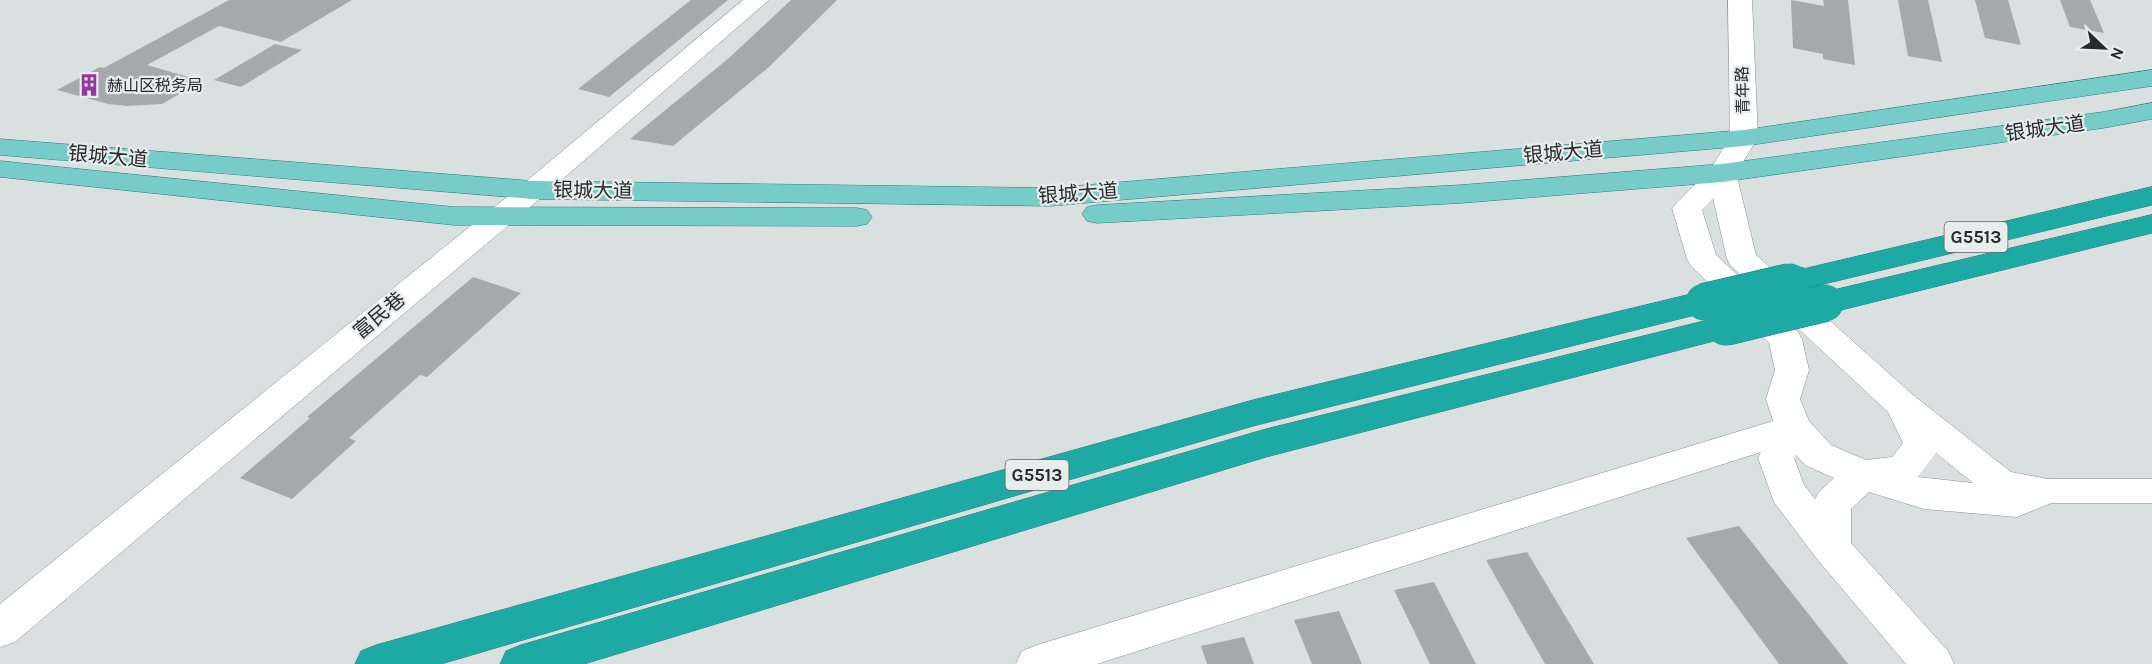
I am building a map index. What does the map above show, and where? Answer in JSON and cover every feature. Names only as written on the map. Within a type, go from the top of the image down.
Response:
[{"type":"highway","name":"G5513","points":[[520,664],[1266,443],[1714,314],[1799,280],[2152,195]]},
{"type":"highway","name":"G5513","points":[[375,664],[1253,413],[1714,314],[1825,303],[2152,225]]},
{"type":"main road","name":"银城大道","points":[[0,147],[533,190],[1050,197],[1744,138],[2152,78]]},
{"type":"main road","name":"银城大道","points":[[0,169],[454,216],[1043,217],[1461,194],[1722,173],[2103,120],[2152,111]]},
{"type":"street","name":"富民巷","points":[[0,629],[533,190],[757,0]]},
{"type":"street","name":"青年路","points":[[1740,0],[1744,138],[1722,173],[1687,208],[1702,259],[1785,339],[1792,370],[1783,399],[1794,428]]},
{"type":"street","points":[[1722,173],[1742,259],[1901,404],[2001,485],[2041,491],[2152,491]]},
{"type":"street","points":[[1832,548],[1832,503],[1863,476],[1903,470],[1922,445],[1901,404]]},
{"type":"street","points":[[1794,428],[1818,455],[1863,476],[1924,494],[2017,502],[2041,491]]},
{"type":"street","points":[[1794,428],[1776,458],[1787,490],[1832,548],[1933,664]]},
{"type":"street","points":[[1036,664],[1794,428]]},
{"type":"building","points":[[229,0],[352,0],[281,42],[219,26],[147,65],[202,81],[162,104],[127,106],[108,104],[57,90],[100,67],[104,68]]},
{"type":"building","points":[[691,0],[728,0],[609,97],[578,89]]},
{"type":"building","points":[[791,0],[837,0],[769,67],[673,146],[630,139],[729,58]]},
{"type":"building","points":[[1791,0],[1824,6],[1823,0],[1848,0],[1855,65],[1823,59],[1823,54],[1793,48]]},
{"type":"building","points":[[1898,0],[1928,0],[1942,62],[1908,56]]},
{"type":"building","points":[[1975,0],[2008,0],[2021,45],[1985,38]]},
{"type":"building","points":[[2060,0],[2090,0],[2104,33],[2070,27]]},
{"type":"building","points":[[275,44],[302,50],[241,87],[214,80]]},
{"type":"building","points":[[473,277],[521,293],[427,377],[420,375],[349,438],[356,441],[292,499],[240,478],[310,418],[307,417]]},
{"type":"building","points":[[1739,526],[1848,664],[1779,664],[1686,538]]},
{"type":"building","points":[[1527,552],[1594,664],[1545,664],[1486,560]]},
{"type":"building","points":[[1434,582],[1476,664],[1430,664],[1394,590]]},
{"type":"building","points":[[1339,611],[1362,664],[1312,664],[1294,620]]},
{"type":"building","points":[[1244,637],[1254,664],[1207,664],[1201,646]]},
{"type":"place","name":"赫山区税务局","points":[[89,85]]}]
